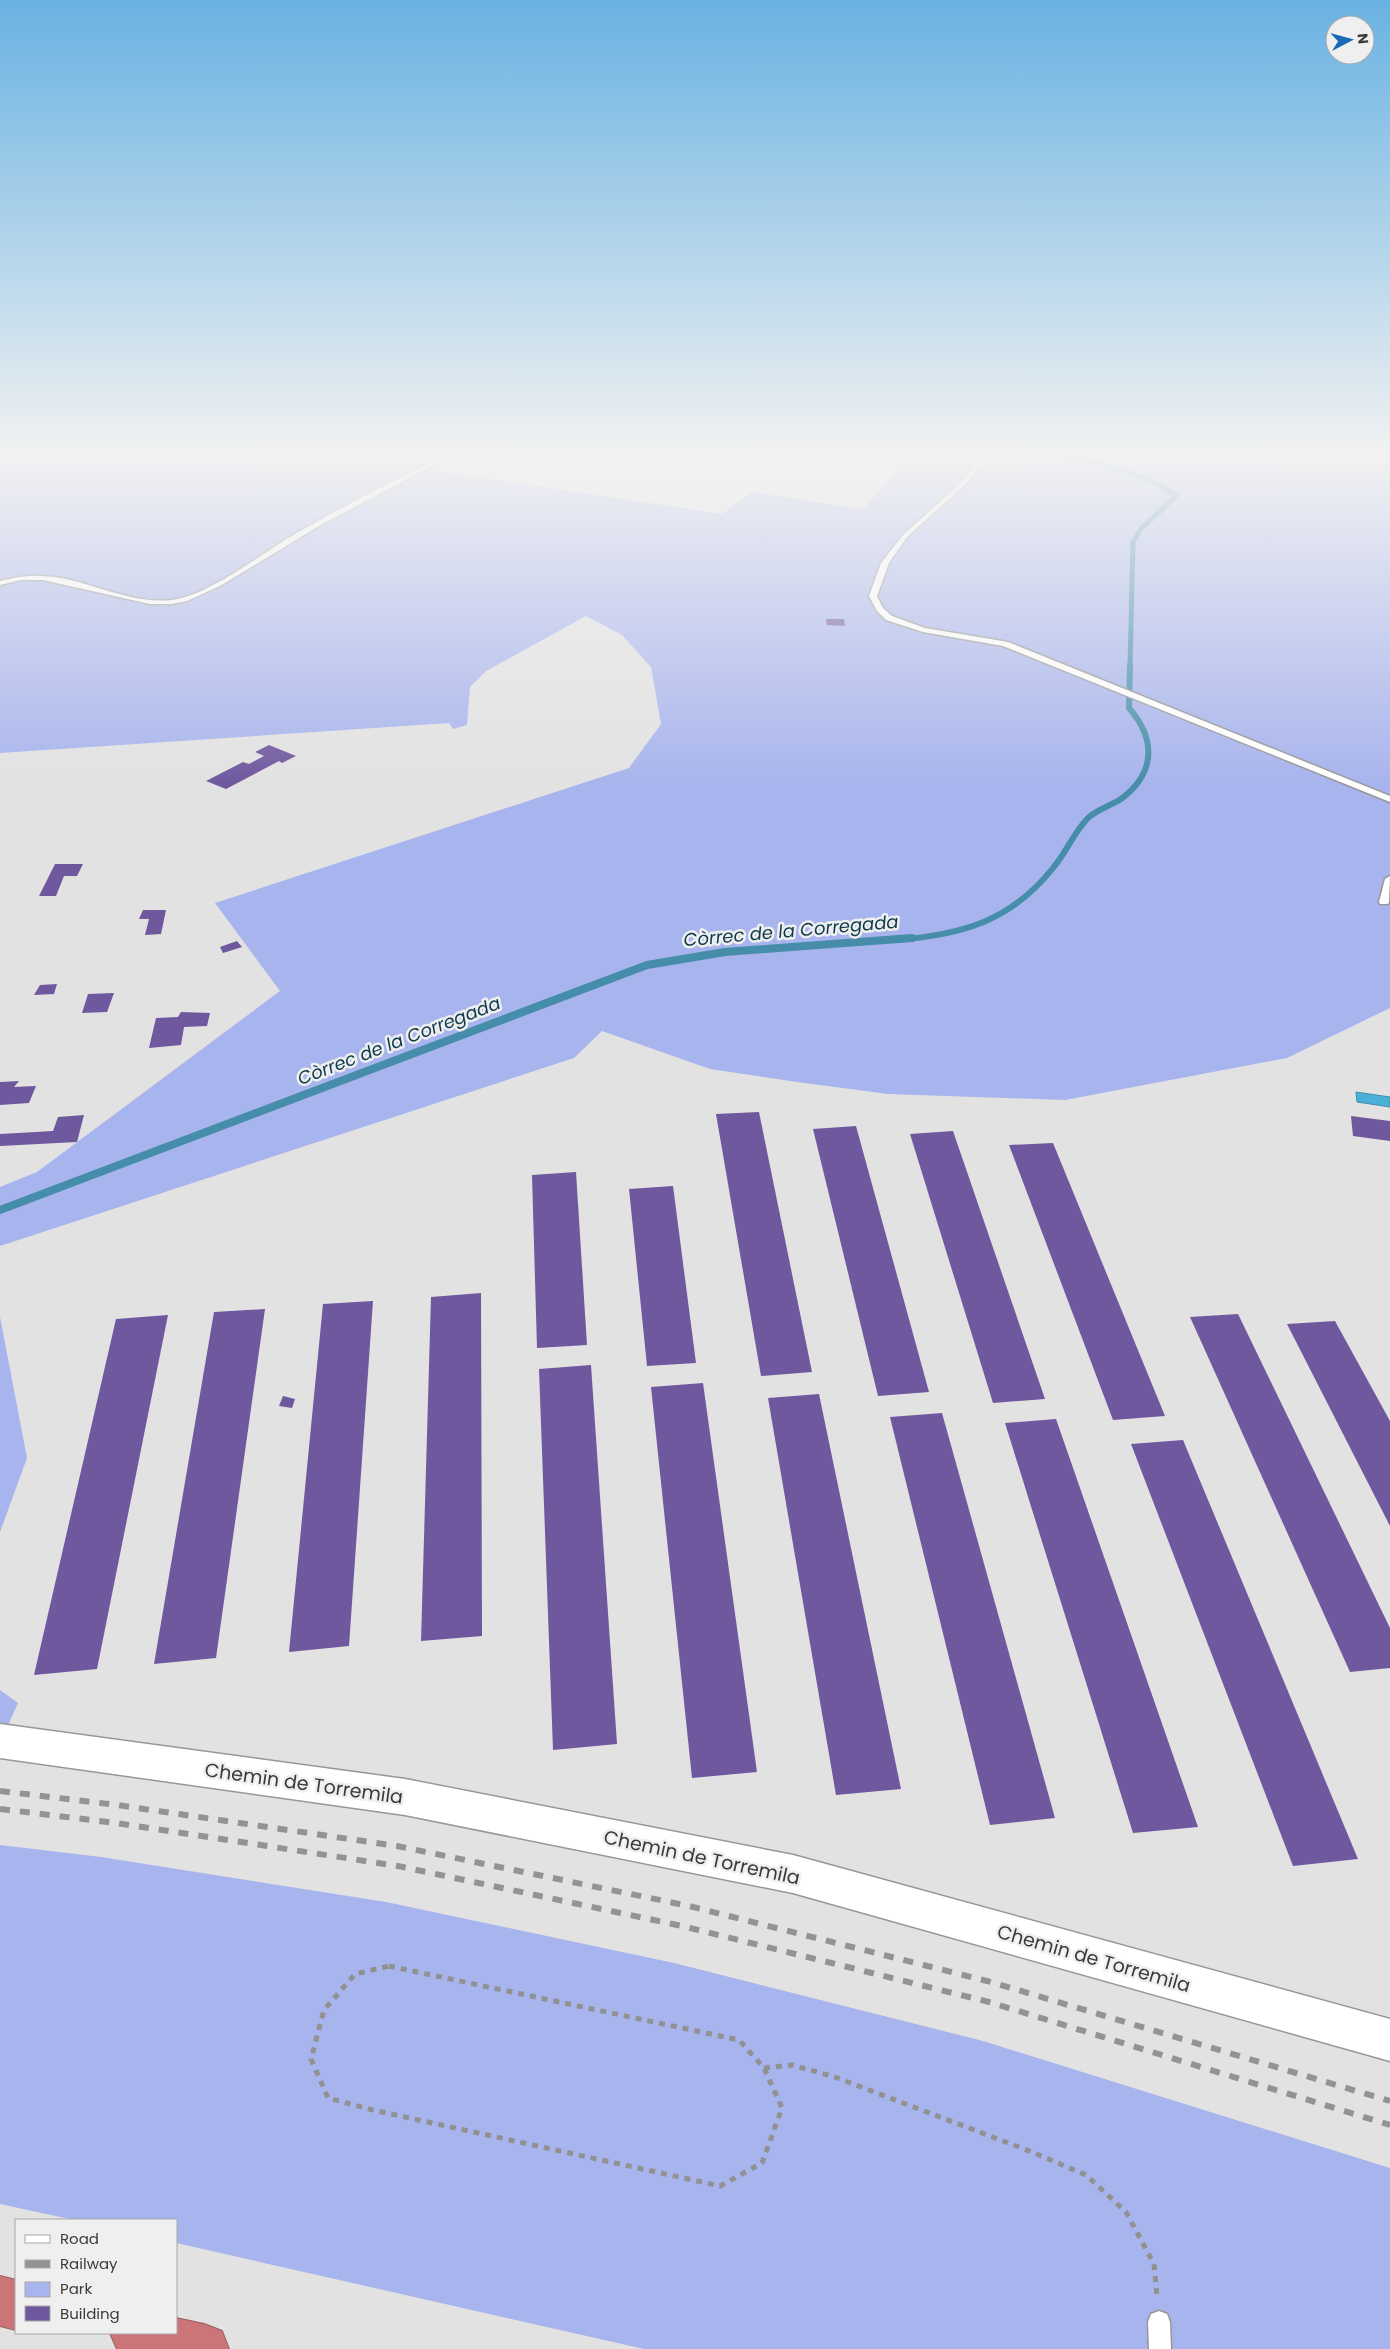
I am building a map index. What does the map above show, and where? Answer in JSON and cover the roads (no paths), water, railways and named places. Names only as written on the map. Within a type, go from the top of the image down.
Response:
[{"type":"highway","points":[[0,2301],[15,2305]]},
{"type":"highway","points":[[139,2334],[204,2349]]},
{"type":"street","name":"Chemin de Torremila","points":[[0,1741],[405,1797],[793,1874],[1390,2040]]},
{"type":"lane","points":[[0,583],[27,578],[57,580],[153,602],[173,602],[198,594],[246,566]]},
{"type":"lane","points":[[884,566],[873,596],[880,609],[889,618],[923,630],[1005,644],[1390,799]]},
{"type":"lane","points":[[1384,902],[1390,879]]},
{"type":"lane","points":[[1159,2322],[1160,2349]]},
{"type":"waterway","name":"Còrrec de la Corregada","points":[[1130,667],[1132,566]]},
{"type":"waterway","name":"Còrrec de la Corregada","points":[[896,940],[920,938],[964,929],[1002,913],[1037,886],[1058,862],[1078,830],[1088,818],[1121,799],[1132,789],[1141,778],[1146,767],[1148,744],[1138,720],[1129,708],[1130,665]]},
{"type":"waterway","name":"Còrrec de la Corregada","points":[[0,1210],[647,965],[725,952],[912,938]]},
{"type":"railway","points":[[0,1791],[117,1805],[397,1846],[689,1906],[991,1982],[1390,2101]]},
{"type":"railway","points":[[0,1809],[116,1823],[398,1866],[682,1926],[989,2002],[1390,2125]]}]
